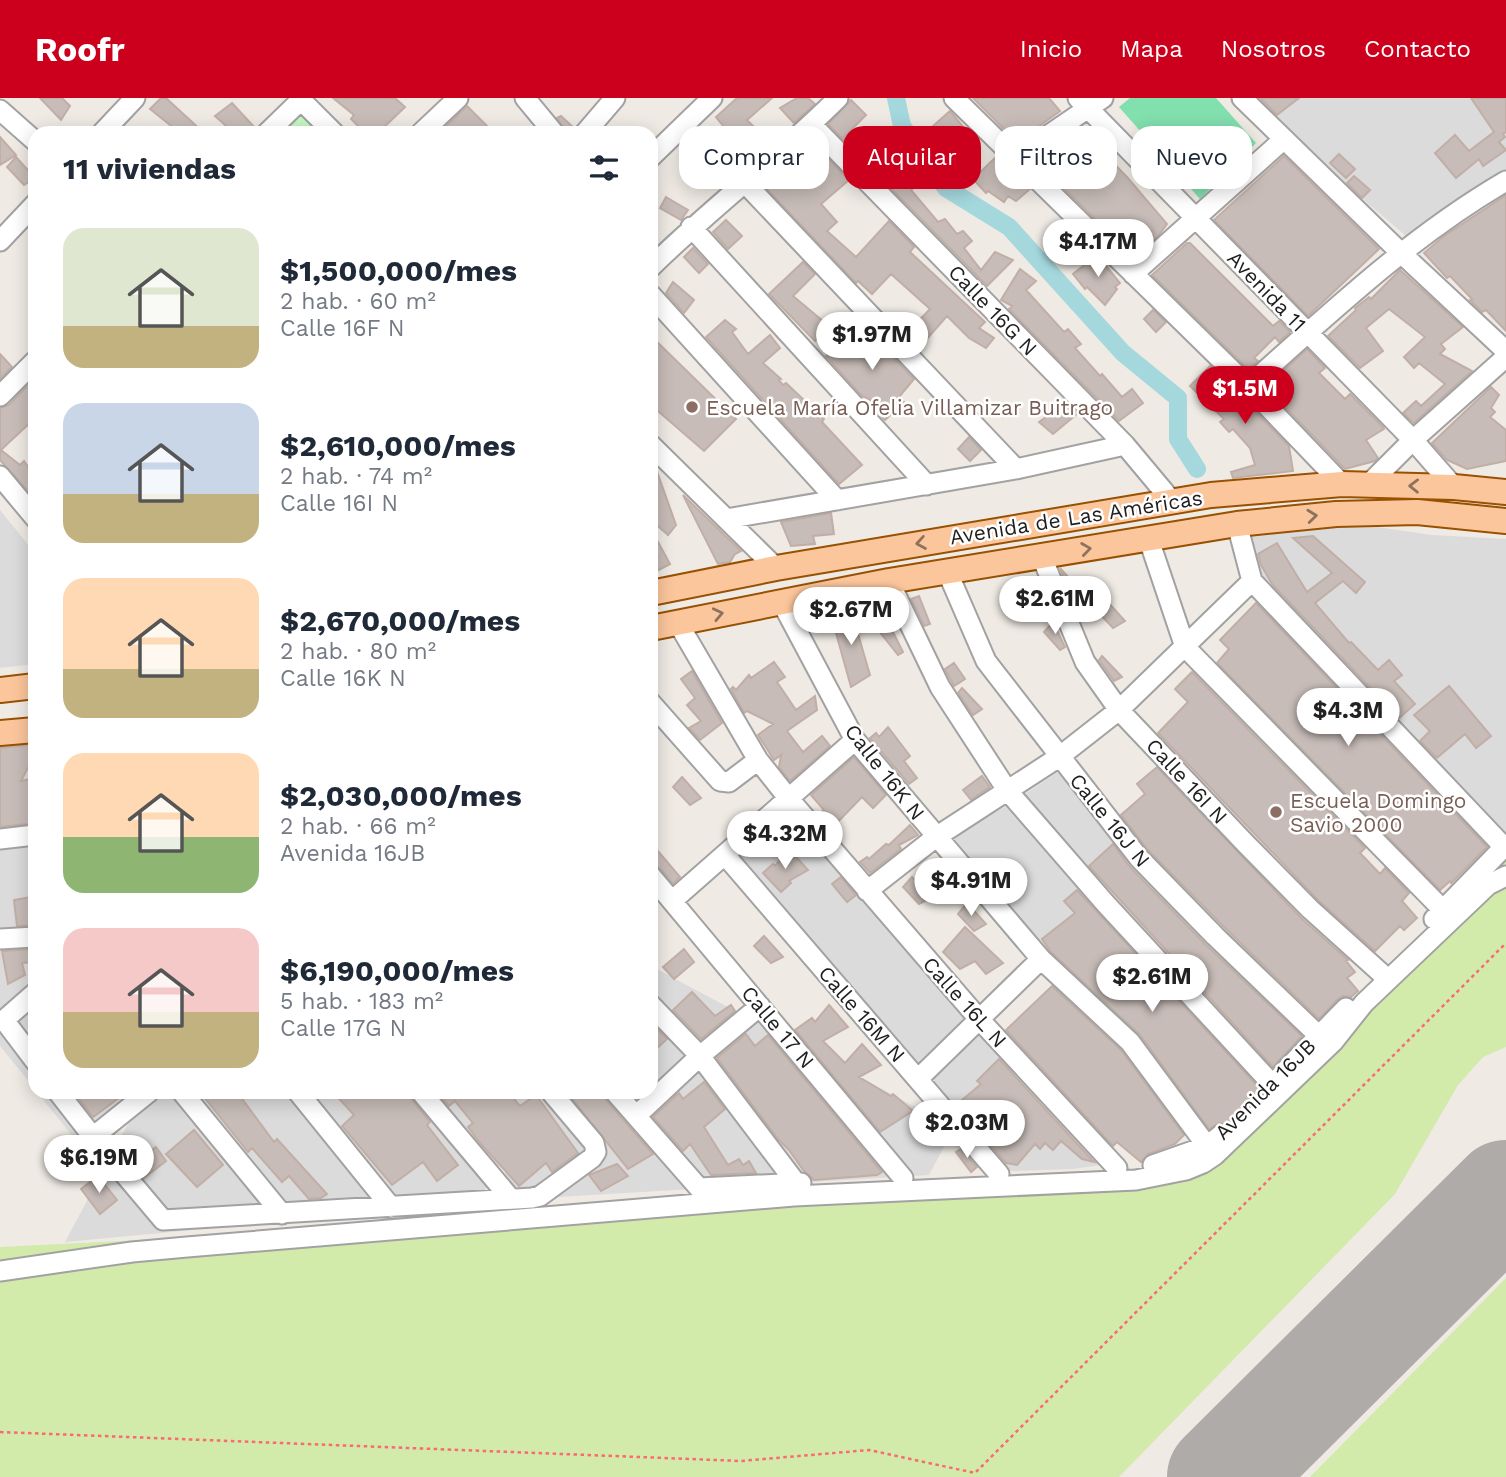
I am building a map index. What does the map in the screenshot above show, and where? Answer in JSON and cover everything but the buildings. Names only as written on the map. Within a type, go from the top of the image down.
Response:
[{"type":"main road","name":"Avenida de Las Américas","points":[[658,592],[776,568],[1211,495],[1342,484],[1454,487],[1506,492]]},
{"type":"main road","points":[[1211,495],[1207,503],[1208,513],[1213,521],[1228,525]]},
{"type":"main road","points":[[1171,500],[1182,515],[1182,526],[1177,535]]},
{"type":"main road","name":"Avenida de Las Américas","points":[[658,626],[889,581],[1228,525],[1336,514],[1417,512],[1506,521]]},
{"type":"main road","points":[[0,690],[28,687]]},
{"type":"main road","points":[[0,733],[28,731]]},
{"type":"street","points":[[109,126],[135,98]]},
{"type":"street","points":[[428,126],[458,98]]},
{"type":"street","points":[[525,98],[548,126]]},
{"type":"street","points":[[591,126],[615,98]]},
{"type":"street","points":[[658,150],[712,98]]},
{"type":"street","points":[[811,125],[838,98]]},
{"type":"street","points":[[954,98],[995,138]]},
{"type":"street","points":[[1242,98],[1506,351]]},
{"type":"street","points":[[274,126],[301,99],[327,126]]},
{"type":"street","points":[[1057,126],[1089,102]]},
{"type":"street","name":"Avenida 11","points":[[1089,102],[1196,218],[1413,440],[1454,487]]},
{"type":"street","points":[[0,110],[28,135]]},
{"type":"street","name":"Calle 16G N","points":[[811,125],[1125,445],[1171,500]]},
{"type":"street","points":[[1133,274],[1283,140]]},
{"type":"street","points":[[1248,386],[1401,253],[1466,204],[1506,181]]},
{"type":"street","points":[[658,260],[691,227],[736,189]]},
{"type":"street","points":[[751,189],[1016,469]]},
{"type":"street","points":[[1047,189],[1248,386],[1342,484]]},
{"type":"street","points":[[0,241],[28,211]]},
{"type":"street","points":[[691,227],[927,485]]},
{"type":"street","points":[[658,303],[837,500]]},
{"type":"street","points":[[1368,485],[1413,440],[1506,357]]},
{"type":"street","points":[[0,396],[28,368]]},
{"type":"street","points":[[726,519],[1016,469],[1125,445]]},
{"type":"street","points":[[658,452],[776,568]]},
{"type":"street","points":[[0,476],[28,507]]},
{"type":"street","points":[[1228,525],[1252,581],[1504,847]]},
{"type":"street","points":[[1149,540],[1185,647],[1443,910]]},
{"type":"street","name":"Calle 16I N","points":[[1041,555],[1085,662],[1119,710],[1273,872],[1381,973]]},
{"type":"street","name":"Calle 16J N","points":[[947,571],[986,660],[1139,858],[1319,1036]]},
{"type":"street","points":[[889,581],[940,687],[1007,790],[1105,903],[1272,1084]]},
{"type":"street","points":[[867,891],[936,837],[1059,757],[1119,710],[1252,581]]},
{"type":"street","name":"Calle 16K N","points":[[782,601],[855,740],[1041,959],[1130,1042],[1207,1146]]},
{"type":"street","name":"Calle 16L N","points":[[678,622],[758,760],[789,799],[979,1019],[1117,1168]]},
{"type":"street","points":[[658,711],[720,780],[729,782],[758,760]]},
{"type":"street","points":[[673,900],[855,740]]},
{"type":"street","points":[[0,839],[28,836]]},
{"type":"street","name":"Avenida 16JB","points":[[636,1116],[699,1188],[1117,1168],[1149,1166],[1174,1159],[1207,1146],[1226,1131],[1504,847]]},
{"type":"street","name":"Calle 16M N","points":[[724,855],[999,1174]]},
{"type":"street","points":[[0,1271],[187,1247],[794,1196],[1136,1180],[1186,1170],[1203,1163],[1227,1144],[1275,1095],[1334,1042],[1364,1003],[1399,969],[1489,885],[1506,876]]},
{"type":"street","name":"Calle 17 N","points":[[658,884],[903,1178]]},
{"type":"street","points":[[0,940],[28,938]]},
{"type":"street","points":[[918,1079],[1041,959]]},
{"type":"street","points":[[28,998],[4,1020],[28,1052]]},
{"type":"street","points":[[658,1095],[760,1006]]},
{"type":"street","points":[[658,1012],[700,1056],[796,1183]]},
{"type":"street","points":[[63,1099],[163,1220],[540,1196],[593,1158],[596,1152],[594,1143],[557,1099]]},
{"type":"street","points":[[93,1138],[140,1099]]},
{"type":"street","points":[[189,1099],[282,1214]]},
{"type":"street","points":[[304,1099],[391,1207]]},
{"type":"street","points":[[427,1099],[511,1199]]},
{"type":"street","points":[[621,1099],[636,1116],[654,1099]]},
{"type":"path","points":[[0,1432],[740,1461],[869,1450],[975,1473],[1506,943]]},
{"type":"shaded area","points":[[1256,98],[1506,98],[1506,173],[1406,236],[1296,142]]},
{"type":"shaded area","points":[[0,510],[28,544],[28,665],[0,668]]},
{"type":"shaded area","points":[[1295,515],[1432,535],[1506,539],[1506,833],[1500,839],[1262,585],[1243,524]]},
{"type":"shaded area","points":[[28,741],[28,1080],[0,1046],[0,744]]},
{"type":"shaded area","points":[[1061,770],[1315,1037],[1273,1080],[1019,798]]},
{"type":"shaded area","points":[[1013,802],[1269,1083],[1222,1131],[1207,1141],[1046,957],[949,840]]},
{"type":"shaded area","points":[[787,809],[1108,1164],[1073,1169],[989,1172],[954,1128],[929,1175],[491,1201],[543,1099],[658,1099],[658,970],[951,1126],[736,855]]},
{"type":"shaded area","points":[[43,1099],[127,1099],[94,1163]]},
{"type":"shaded area","points":[[141,1099],[534,1099],[478,1203],[65,1242]]},
{"type":"green space","points":[[1130,98],[1216,98],[1241,126],[1136,126],[1119,107]]},
{"type":"green space","points":[[299,113],[313,126],[285,126]]},
{"type":"green space","points":[[1191,189],[1210,189],[1200,199]]},
{"type":"green space","points":[[1506,852],[1506,1047],[1483,1057],[1458,1085],[1395,1194],[1119,1477],[0,1477],[0,1247],[163,1239],[729,1193],[1032,1177],[1155,1167],[1209,1148]]},
{"type":"green space","points":[[1506,1278],[1506,1477],[1310,1477]]},
{"type":"waterway","points":[[896,98],[902,126],[946,188],[1009,227],[1123,353],[1178,398],[1178,439],[1197,469]]},
{"type":"runway","points":[[1222,1477],[1506,1195]]},
{"type":"place","name":"Escuela María Ofelia Villamizar Buitrago","points":[[692,407]]},
{"type":"place","name":"Escuela Domingo Savio 2000","points":[[1276,812]]}]
